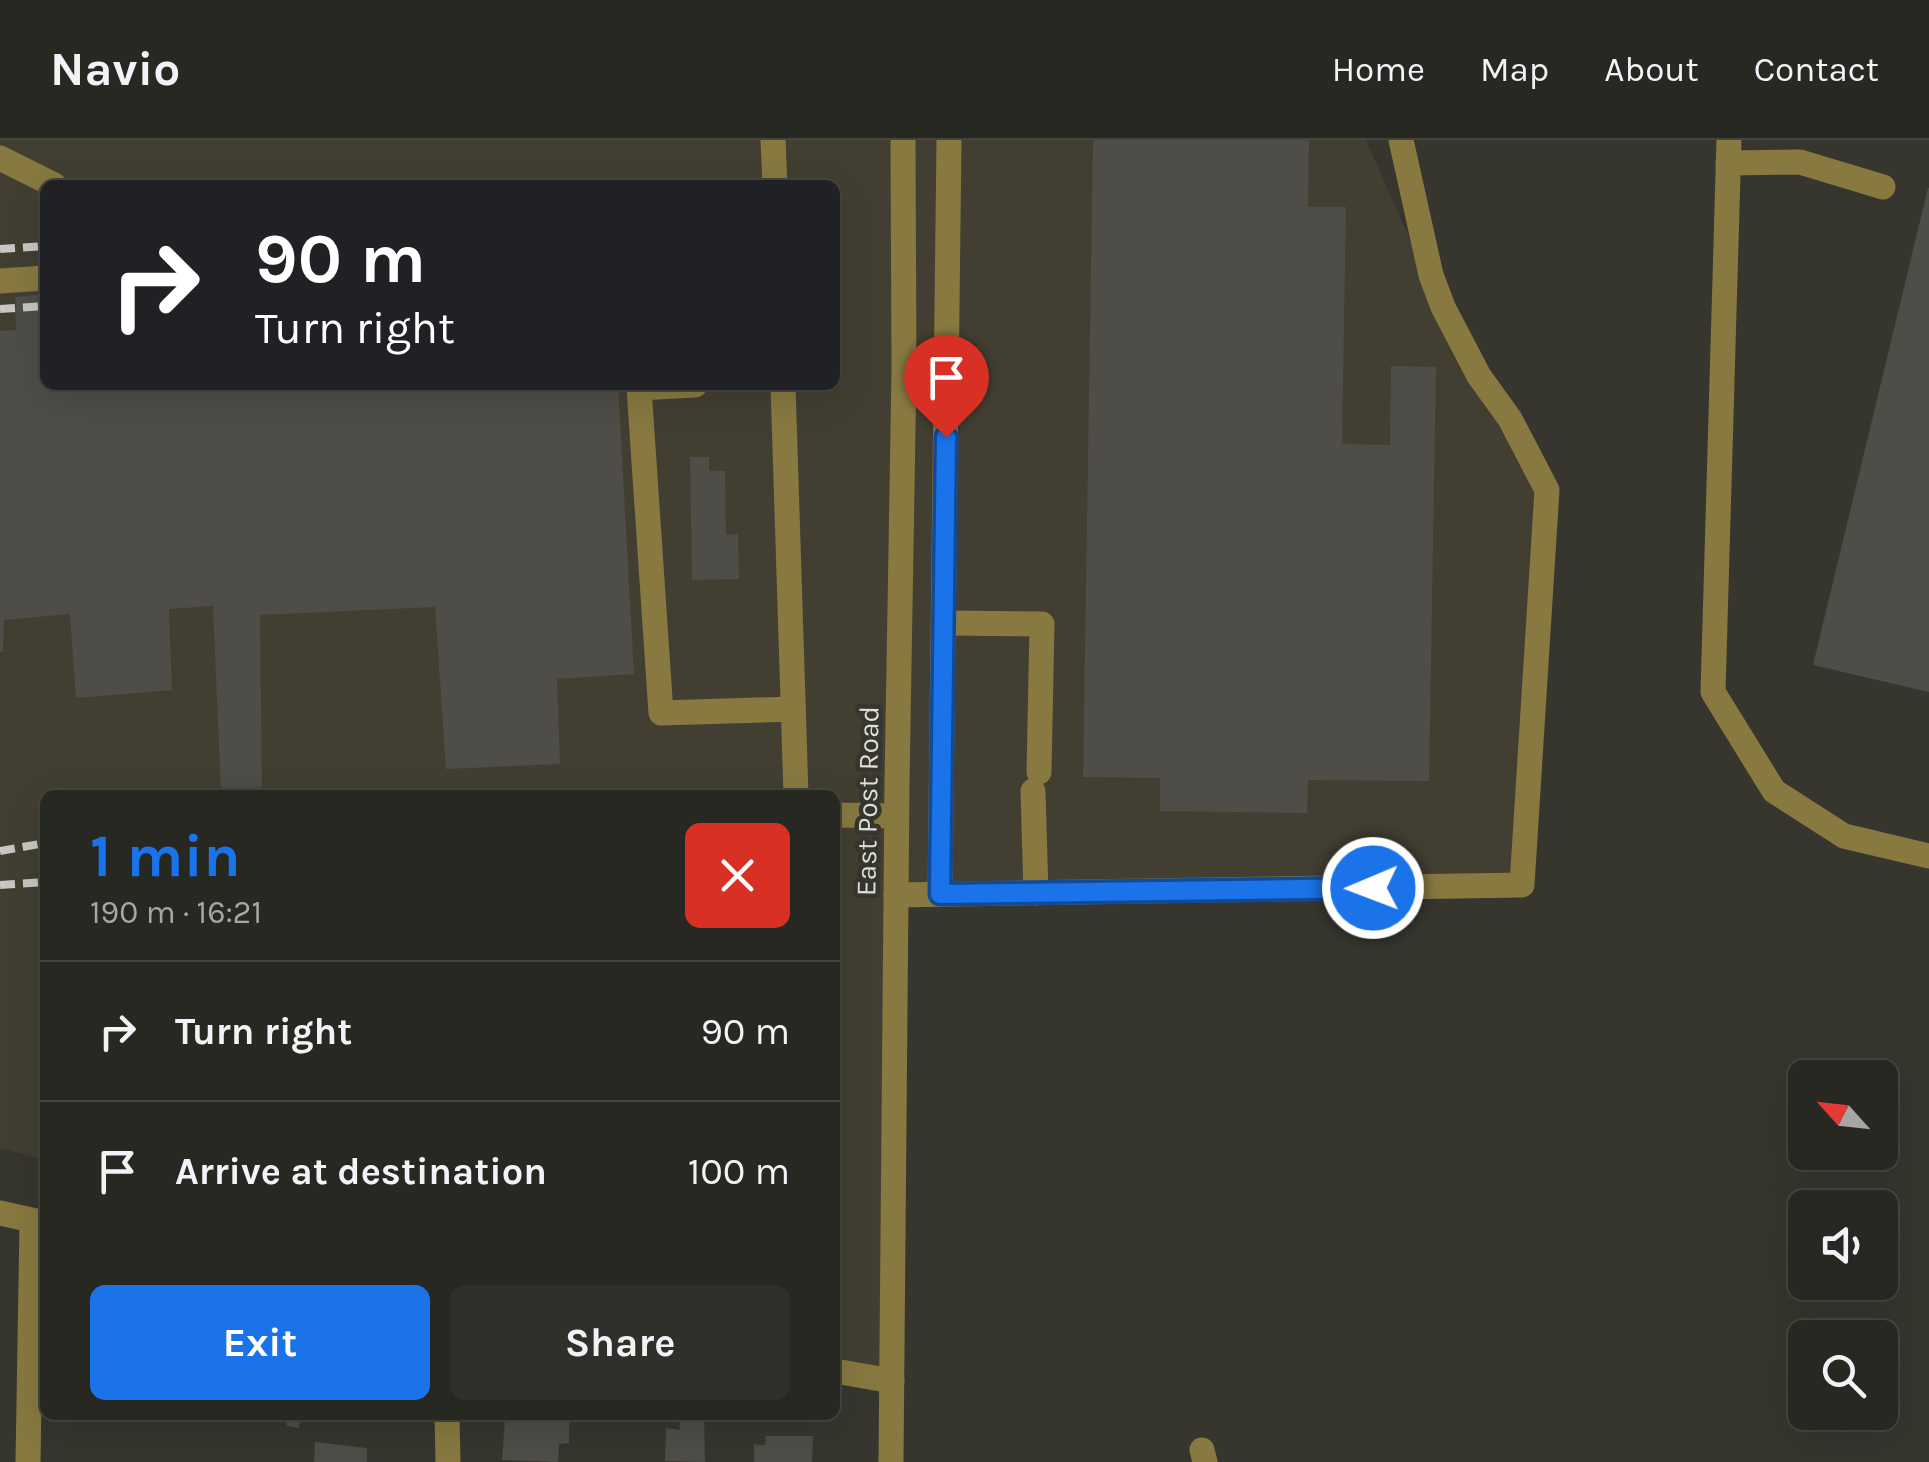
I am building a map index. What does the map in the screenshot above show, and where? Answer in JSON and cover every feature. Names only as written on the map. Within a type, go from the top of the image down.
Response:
[{"type":"street","points":[[773,140],[775,180]]},
{"type":"street","name":"East Post Road","points":[[891,1462],[904,370],[903,140]]},
{"type":"street","points":[[940,894],[949,140]]},
{"type":"street","points":[[896,895],[1522,885],[1547,490],[1510,419],[1478,376],[1443,307],[1431,275],[1401,140]]},
{"type":"street","points":[[1882,187],[1800,162],[1728,152],[1712,692],[1774,791],[1844,836],[1929,856]]},
{"type":"street","points":[[0,158],[44,180]]},
{"type":"street","points":[[0,280],[40,278]]},
{"type":"street","points":[[639,390],[661,713],[793,709]]},
{"type":"street","points":[[783,390],[796,790]]},
{"type":"street","points":[[944,623],[1042,624],[1036,893]]},
{"type":"street","points":[[840,815],[896,816]]},
{"type":"street","points":[[0,1212],[39,1222],[28,1462]]},
{"type":"street","points":[[840,1372],[892,1381]]},
{"type":"street","points":[[447,1420],[448,1462]]},
{"type":"shaded area","points":[[0,140],[1366,140],[1418,258],[1547,490],[1522,885],[896,895],[892,1381],[840,1367],[840,790],[40,790],[40,1159],[0,1148]]},
{"type":"building","points":[[1093,140],[1309,140],[1308,207],[1346,207],[1342,444],[1390,445],[1391,366],[1436,367],[1429,781],[1308,780],[1307,813],[1160,811],[1160,778],[1083,777]]},
{"type":"building","points":[[1929,188],[1929,692],[1813,665]]},
{"type":"building","points":[[40,294],[40,390],[618,390],[634,674],[557,679],[560,764],[446,769],[435,607],[260,615],[262,787],[221,790],[213,606],[169,609],[172,690],[76,698],[70,614],[4,620],[0,652],[0,331],[16,330],[15,297]]},
{"type":"building","points":[[690,457],[709,457],[709,471],[725,471],[726,535],[738,534],[739,579],[692,580]]},
{"type":"building","points":[[287,1420],[300,1420],[299,1428],[287,1426]]},
{"type":"building","points":[[505,1420],[569,1420],[569,1443],[559,1444],[558,1462],[502,1460]]},
{"type":"building","points":[[679,1420],[704,1420],[705,1462],[665,1461],[666,1428],[680,1430]]},
{"type":"building","points":[[766,1436],[813,1436],[812,1462],[754,1462],[754,1444],[765,1445]]},
{"type":"building","points":[[315,1442],[367,1448],[367,1462],[314,1462]]},
{"type":"railway","points":[[0,249],[40,246]]},
{"type":"railway","points":[[0,309],[40,306]]},
{"type":"railway","points":[[0,851],[40,844]]},
{"type":"railway","points":[[0,885],[40,882]]},
{"type":"route","points":[[946,437],[940,894],[1373,888]]}]
